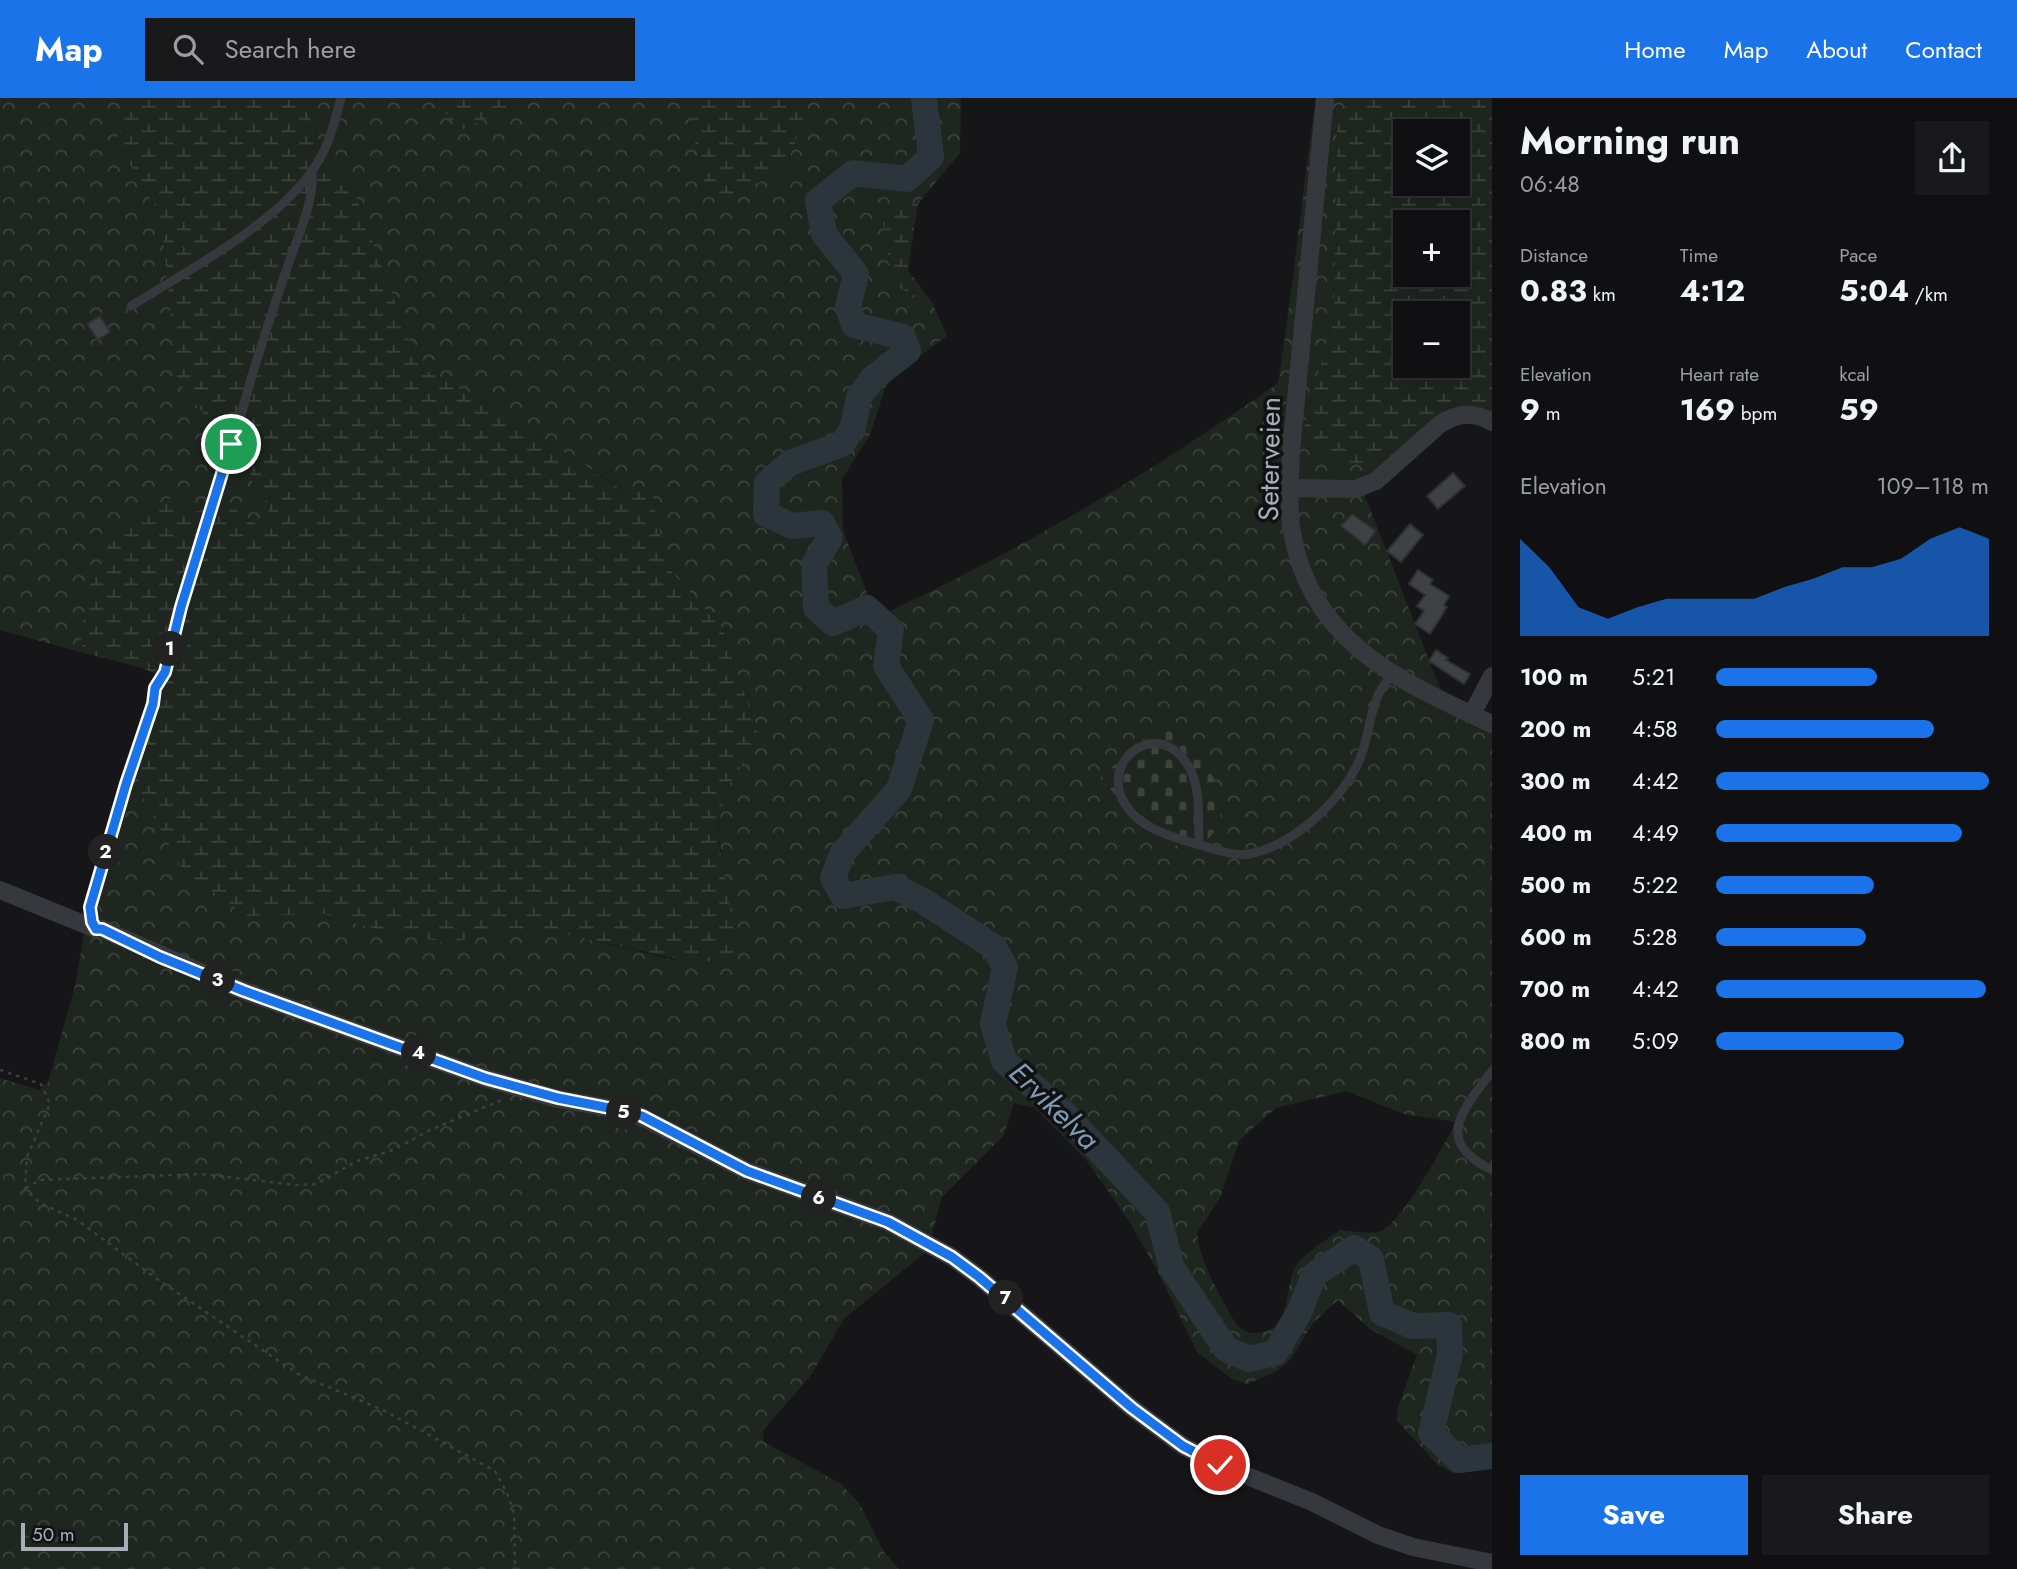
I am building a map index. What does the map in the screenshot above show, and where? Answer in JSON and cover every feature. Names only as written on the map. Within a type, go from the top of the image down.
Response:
[{"type":"street","name":"Seterveien","points":[[1325,98],[1289,488],[1292,527],[1298,556],[1320,603],[1338,632],[1373,661],[1393,673],[1492,724]]},
{"type":"street","points":[[1289,488],[1356,489],[1376,481],[1450,418],[1477,414],[1492,422]]},
{"type":"street","points":[[1472,714],[1492,676]]},
{"type":"street","points":[[0,890],[96,929],[102,929],[160,957],[244,991],[485,1078],[524,1090],[642,1116],[747,1171],[898,1226],[952,1257],[988,1283],[1132,1408],[1183,1446],[1220,1465],[1312,1502],[1378,1535],[1413,1547],[1492,1563]]},
{"type":"lane","points":[[131,306],[243,235],[270,214],[312,172],[331,137],[341,98]]},
{"type":"lane","points":[[96,929],[90,907],[153,704],[155,688],[165,672],[181,607],[249,384],[305,217],[313,186],[312,172]]},
{"type":"lane","points":[[1199,845],[1196,790],[1191,771],[1180,756],[1166,744],[1151,743],[1133,748],[1121,763],[1118,781],[1122,802],[1136,818],[1163,832],[1199,845],[1220,851],[1246,855],[1269,849],[1290,837],[1321,812],[1346,786],[1360,758],[1379,693],[1393,673]]},
{"type":"lane","points":[[1492,1071],[1468,1105],[1457,1131],[1458,1141],[1464,1150],[1478,1163],[1492,1170]]},
{"type":"path","points":[[0,1070],[41,1084],[50,1104],[27,1157],[25,1189]]},
{"type":"path","points":[[25,1189],[40,1180],[201,1174],[296,1185],[316,1184],[357,1161],[393,1150],[430,1130],[524,1090]]},
{"type":"path","points":[[25,1189],[40,1203],[77,1220],[157,1279],[298,1374],[385,1411],[495,1471],[514,1513],[515,1569]]},
{"type":"green space","points":[[0,98],[131,98],[116,142],[157,209],[162,227],[177,379],[251,475],[254,491],[269,503],[267,532],[231,506],[191,512],[81,640],[84,653],[0,630]]},
{"type":"green space","points":[[131,98],[301,98],[318,137],[324,159],[353,189],[419,367],[490,405],[624,491],[651,489],[667,567],[722,628],[759,737],[726,790],[717,831],[738,955],[699,964],[566,934],[512,928],[450,943],[388,932],[324,914],[248,916],[184,872],[129,772],[156,674],[84,653],[81,640],[87,591],[117,533],[129,517],[173,497],[191,512],[231,506],[267,532],[269,503],[254,491],[251,475],[177,379],[162,227],[157,209],[116,142]]},
{"type":"green space","points":[[301,98],[436,98],[437,102],[513,106],[522,98],[698,98],[693,110],[785,171],[810,98],[961,98],[960,153],[921,200],[882,221],[891,285],[932,302],[947,336],[898,372],[885,388],[870,435],[842,479],[843,530],[868,596],[881,610],[888,612],[989,561],[1088,506],[1185,446],[1278,383],[1316,98],[1349,98],[1337,127],[1334,315],[1304,427],[1405,451],[1362,488],[1445,701],[1492,724],[1492,1469],[1453,1473],[1438,1465],[1397,1421],[1398,1407],[1417,1355],[1370,1329],[1338,1300],[1313,1323],[1291,1359],[1276,1372],[1247,1384],[1232,1379],[1197,1352],[1157,1270],[1129,1221],[1087,1161],[1035,1108],[1014,1103],[1004,1135],[942,1197],[928,1250],[844,1319],[811,1375],[763,1431],[764,1442],[840,1483],[859,1503],[884,1552],[899,1569],[0,1569],[0,1078],[39,1090],[48,1082],[75,986],[84,934],[129,772],[248,916],[324,914],[388,932],[450,943],[512,928],[566,934],[675,960],[722,854],[717,832],[726,790],[759,737],[722,628],[667,567],[651,489],[625,491],[490,405],[419,367],[353,189],[324,160],[318,137]],"holes":[[[1169,716],[1202,845],[1184,849],[1150,832],[1100,778]],[[1347,1091],[1404,1114],[1456,1122],[1421,1184],[1398,1216],[1378,1232],[1340,1230],[1317,1246],[1297,1264],[1286,1306],[1277,1324],[1269,1330],[1247,1332],[1234,1321],[1214,1284],[1201,1254],[1197,1233],[1220,1198],[1239,1141],[1276,1108]]]},
{"type":"green space","points":[[436,98],[522,98],[513,106],[463,129],[450,120]]},
{"type":"green space","points":[[698,98],[810,98],[785,171],[719,200],[705,186],[693,133],[693,110]]},
{"type":"green space","points":[[1349,98],[1492,98],[1492,420],[1479,412],[1420,445],[1373,462],[1354,463],[1326,458],[1304,427],[1334,315],[1337,127]]},
{"type":"green space","points":[[921,200],[918,204],[908,270],[932,302],[891,285],[882,220]]},
{"type":"green space","points":[[1170,715],[1203,755],[1222,797],[1220,826],[1202,845],[1184,849],[1150,832],[1100,778]]},
{"type":"building","points":[[100,316],[110,332],[98,340],[87,324]]},
{"type":"building","points":[[1453,473],[1465,486],[1438,509],[1427,496]]},
{"type":"building","points":[[1352,514],[1376,531],[1365,545],[1341,526]]},
{"type":"building","points":[[1410,524],[1423,535],[1401,562],[1387,551]]},
{"type":"building","points":[[1418,570],[1433,580],[1430,584],[1449,596],[1444,605],[1447,607],[1430,634],[1415,624],[1424,611],[1417,606],[1425,595],[1409,584]]},
{"type":"building","points":[[1436,650],[1448,658],[1446,660],[1470,674],[1464,684],[1429,661]]},
{"type":"waterway","name":"Ervikelva","points":[[924,98],[931,157],[907,179],[853,173],[818,201],[824,234],[856,274],[848,307],[854,325],[903,337],[908,351],[872,379],[859,397],[853,427],[842,444],[790,463],[767,483],[766,514],[792,526],[822,523],[830,538],[814,564],[816,608],[833,623],[867,608],[891,630],[886,666],[921,720],[899,789],[842,854],[833,878],[843,896],[895,887],[923,901],[994,947],[1005,967],[993,1024],[1004,1061],[1062,1111],[1157,1212],[1172,1268],[1226,1349],[1249,1359],[1275,1353],[1299,1313],[1314,1275],[1354,1248],[1371,1259],[1382,1313],[1413,1326],[1449,1325],[1450,1354],[1431,1433],[1459,1460],[1492,1456]]},
{"type":"route","points":[[231,444],[181,607],[165,672],[155,688],[153,704],[90,907],[96,929],[102,929],[160,957],[244,991],[485,1078],[524,1090],[642,1116],[747,1171],[907,1231],[952,1257],[996,1290],[1080,1364],[1172,1439],[1220,1465]]}]
